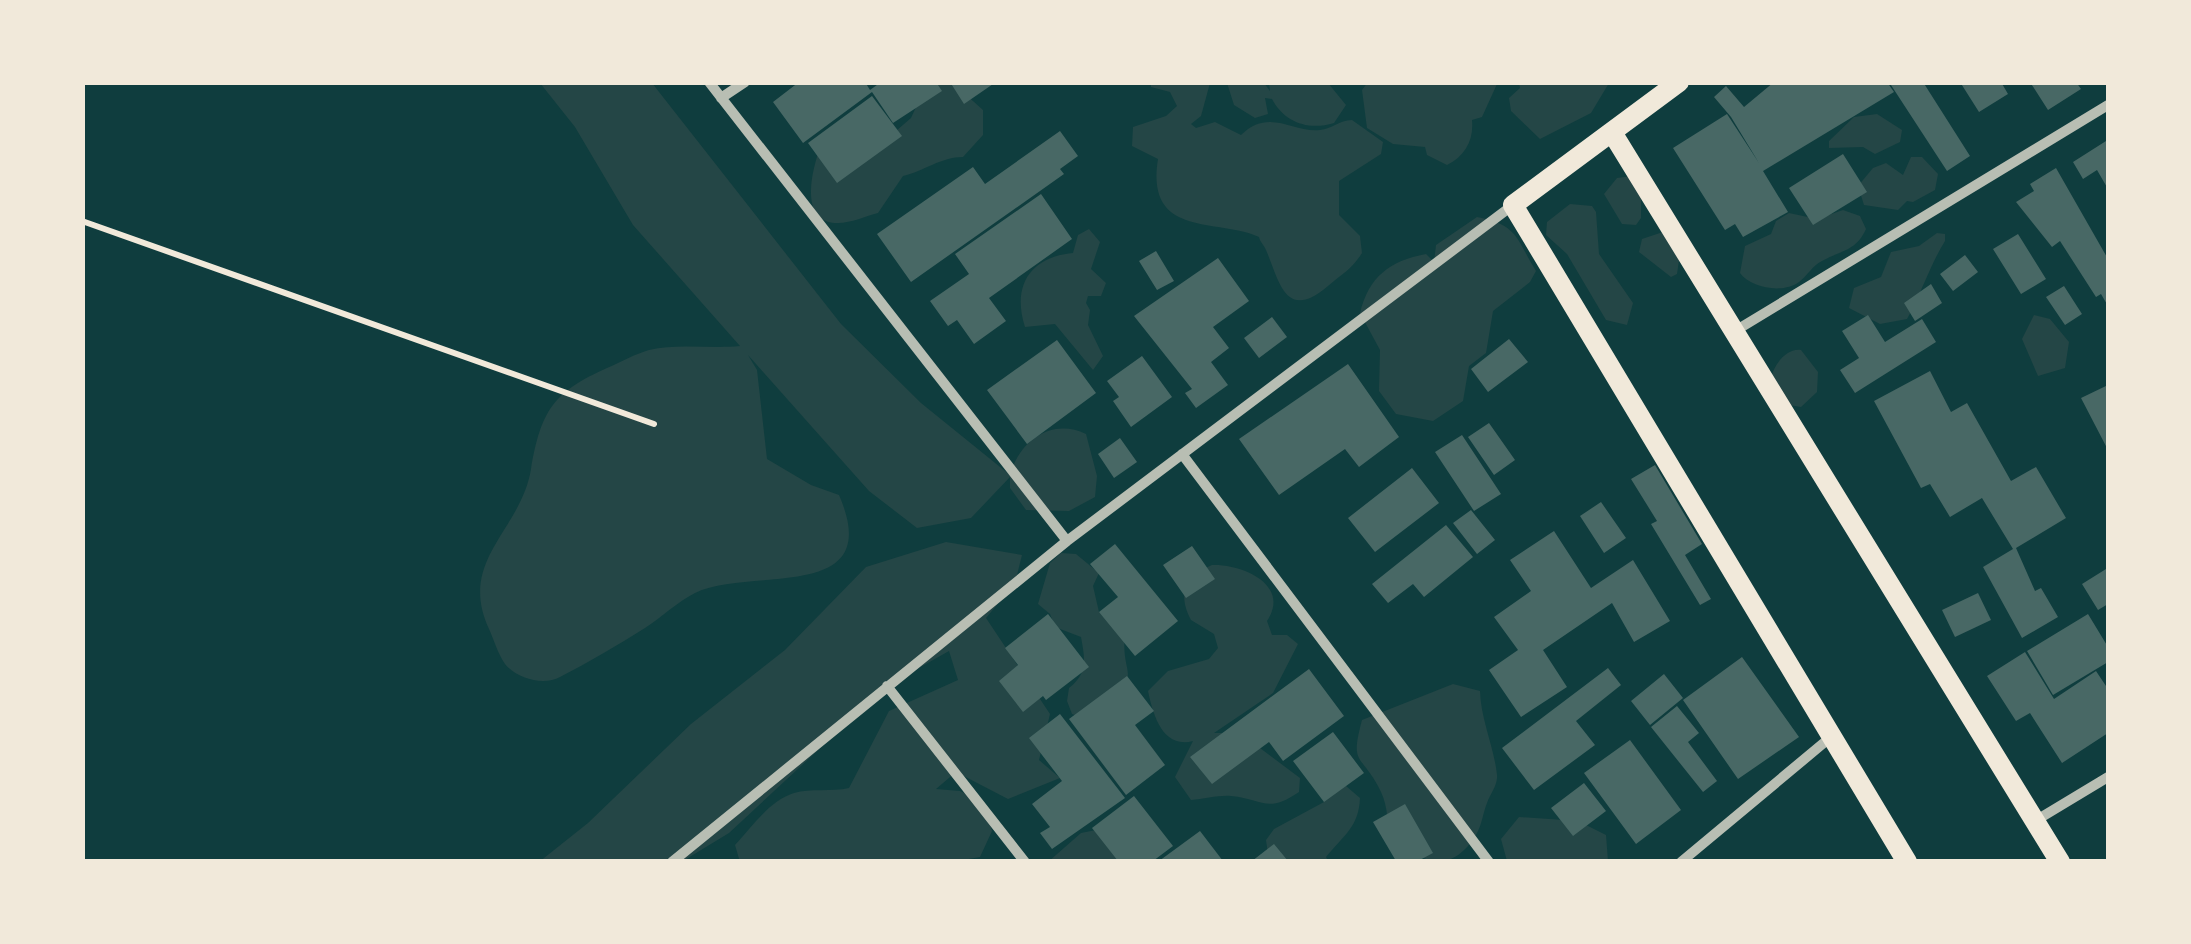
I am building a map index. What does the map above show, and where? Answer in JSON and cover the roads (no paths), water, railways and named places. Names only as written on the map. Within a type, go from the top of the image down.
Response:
[{"type":"main road","points":[[1668,86],[1613,134],[1513,205],[1907,862]]},
{"type":"main road","points":[[1613,134],[2060,862]]},
{"type":"street","points":[[709,82],[1067,541]]},
{"type":"street","points":[[721,98],[745,82]]},
{"type":"street","points":[[1734,331],[2108,105]]},
{"type":"street","points":[[672,862],[1067,541],[1513,205]]},
{"type":"street","points":[[1182,454],[1489,862]]},
{"type":"street","points":[[887,686],[1025,862]]},
{"type":"street","points":[[1681,862],[1833,736]]},
{"type":"street","points":[[2036,821],[2108,777]]}]
